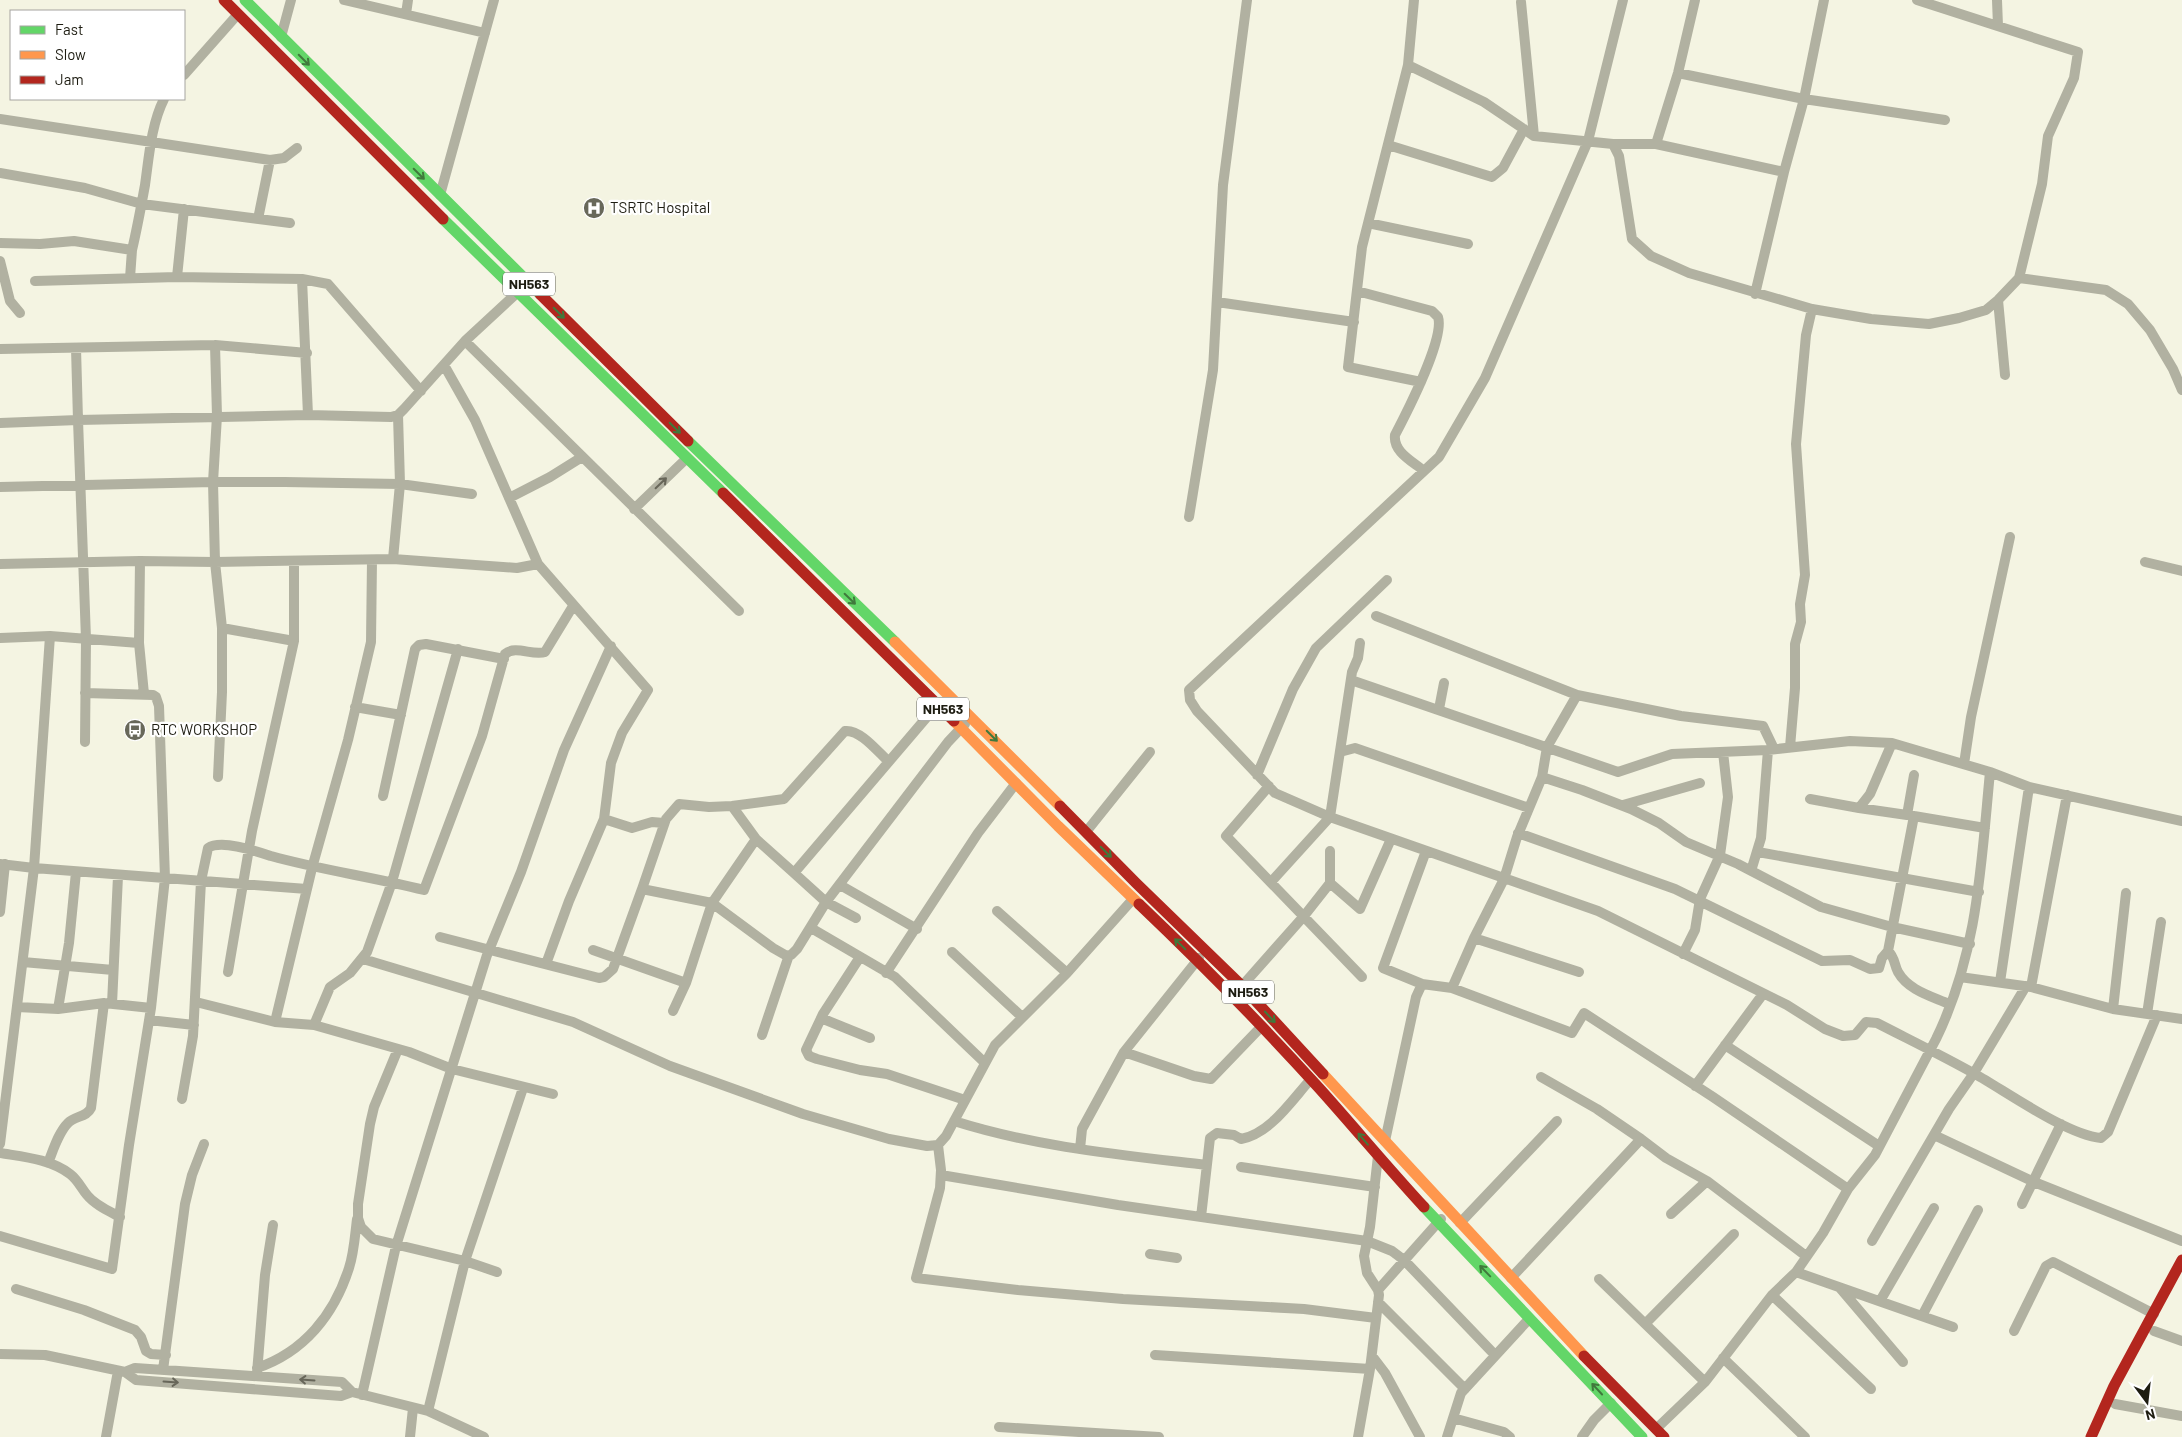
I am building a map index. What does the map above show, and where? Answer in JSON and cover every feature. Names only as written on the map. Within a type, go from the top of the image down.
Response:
[{"type":"main road","name":"NH563","points":[[224,0],[518,292],[938,704],[1133,899],[1197,960],[1311,1079],[1378,1157],[1642,1437]]},
{"type":"main road","name":"NH563","points":[[245,0],[722,475],[972,716],[1242,986],[1595,1368],[1660,1433]]},
{"type":"main road","points":[[2091,1437],[2114,1386],[2182,1260]]},
{"type":"main road","points":[[2100,1437],[2115,1404],[2182,1278]]},
{"type":"street","points":[[281,37],[291,0]]},
{"type":"street","points":[[344,0],[486,33]]},
{"type":"street","points":[[406,14],[408,0]]},
{"type":"street","points":[[440,195],[494,0]]},
{"type":"street","points":[[1190,517],[1213,370],[1223,185],[1247,0]]},
{"type":"street","points":[[1414,0],[1408,66],[1362,247],[1348,367],[1421,382]]},
{"type":"street","points":[[1624,0],[1588,141],[1485,378],[1439,457],[1189,690],[1190,700],[1197,711],[1275,793],[1330,817],[1598,911],[1787,1005],[1826,1029],[1843,1036],[1855,1035],[1866,1022],[1877,1023],[1974,1073],[2061,1124],[2097,1138],[2106,1136],[2152,1014],[2161,922]]},
{"type":"street","points":[[1656,144],[1678,73],[1695,0]]},
{"type":"street","points":[[1613,144],[1620,156],[1632,239],[1651,256],[1688,273],[1812,309],[1871,319],[1929,324],[1986,310],[2019,278],[2042,184],[2048,136],[2074,78],[2078,52],[1917,0]]},
{"type":"street","points":[[1997,0],[1998,26]]},
{"type":"street","points":[[1755,294],[1784,172],[1804,99],[1822,1]]},
{"type":"street","points":[[1521,2],[1534,136]]},
{"type":"street","points":[[185,74],[238,14]]},
{"type":"street","points":[[1408,66],[1484,102],[1534,136],[1613,144],[1656,144],[1784,172]]},
{"type":"street","points":[[1678,73],[1804,99],[1945,120]]},
{"type":"street","points":[[130,278],[132,250],[152,142],[160,107],[164,100]]},
{"type":"street","points":[[0,119],[270,160],[284,158],[296,148]]},
{"type":"street","points":[[1388,145],[1492,177],[1503,168],[1524,129]]},
{"type":"street","points":[[258,219],[270,160]]},
{"type":"street","points":[[0,173],[85,188],[142,204],[290,224]]},
{"type":"street","points":[[177,277],[184,209]]},
{"type":"street","points":[[1368,223],[1468,244]]},
{"type":"street","points":[[0,243],[40,244],[74,241],[132,250]]},
{"type":"street","points":[[0,261],[10,301],[20,313]]},
{"type":"street","points":[[34,281],[177,277],[302,279],[328,284],[421,391]]},
{"type":"street","points":[[2019,278],[2106,290],[2128,304],[2150,330],[2173,368],[2182,390]]},
{"type":"street","points":[[302,279],[307,353],[308,415]]},
{"type":"street","points":[[1357,291],[1435,313],[1439,321],[1438,331],[1421,382],[1394,441],[1398,450],[1424,471]]},
{"type":"street","points":[[0,423],[217,416],[308,415],[381,418],[398,415],[465,341],[518,292]]},
{"type":"street","points":[[1998,300],[2005,375]]},
{"type":"street","points":[[1217,302],[1354,322]]},
{"type":"street","points":[[1790,747],[1795,688],[1795,644],[1801,622],[1800,604],[1805,575],[1796,444],[1806,335],[1812,309]]},
{"type":"street","points":[[465,341],[739,611]]},
{"type":"street","points":[[0,349],[215,345],[307,353]]},
{"type":"street","points":[[215,345],[217,416],[213,482],[215,562],[222,628],[222,692],[218,777]]},
{"type":"street","points":[[76,348],[86,639],[85,742]]},
{"type":"street","points":[[444,365],[475,420],[538,564],[648,690],[622,734],[611,763],[604,819],[569,901],[546,964]]},
{"type":"street","points":[[393,559],[400,484],[398,415]]},
{"type":"street","points":[[509,498],[550,477],[582,456]]},
{"type":"street","points":[[634,508],[687,458]]},
{"type":"street","points":[[0,487],[213,482],[400,484],[472,494]]},
{"type":"street","points":[[1964,764],[1971,717],[2010,537]]},
{"type":"street","points":[[0,564],[140,560],[215,562],[393,559],[517,568],[538,564]]},
{"type":"street","points":[[140,560],[139,643],[144,694]]},
{"type":"street","points":[[275,1022],[312,868],[371,642],[372,560]]},
{"type":"street","points":[[228,972],[252,831],[294,641],[294,561]]},
{"type":"street","points":[[2145,562],[2182,571]]},
{"type":"street","points":[[1257,775],[1293,689],[1316,648],[1387,580]]},
{"type":"street","points":[[182,1099],[194,1025],[201,881],[208,848],[218,844],[250,849],[312,868],[392,882],[424,890],[482,736],[505,654],[511,650],[545,652],[573,606]]},
{"type":"street","points":[[1376,616],[1577,694],[1681,716],[1764,726],[1771,749],[1761,838],[1751,871]]},
{"type":"street","points":[[222,628],[294,641]]},
{"type":"street","points":[[0,638],[50,636],[139,643]]},
{"type":"street","points":[[0,1144],[34,868],[50,636]]},
{"type":"street","points":[[1271,882],[1330,817],[1351,680],[1360,643]]},
{"type":"street","points":[[383,796],[415,649],[418,645],[426,644],[458,649],[504,659]]},
{"type":"street","points":[[357,1394],[396,1246],[489,950],[521,872],[564,750],[611,646]]},
{"type":"street","points":[[314,1025],[330,988],[350,973],[367,952],[392,882],[458,649]]},
{"type":"street","points":[[1351,680],[1618,772],[1672,754],[1771,749],[1850,741],[1892,743],[1990,772],[2030,787],[2182,821]]},
{"type":"street","points":[[1439,709],[1444,683]]},
{"type":"street","points":[[0,1236],[112,1269],[150,1020],[165,878],[159,706],[156,697],[153,695],[85,693]]},
{"type":"street","points":[[1452,988],[1474,938],[1504,879],[1518,833],[1542,777],[1546,747],[1577,694]]},
{"type":"street","points":[[794,873],[938,704]]},
{"type":"street","points":[[355,707],[401,715]]},
{"type":"street","points":[[762,1034],[789,956],[797,949],[826,902],[948,742],[972,716]]},
{"type":"street","points":[[440,937],[546,964],[590,978],[604,977],[613,969],[617,959],[664,823],[673,809],[679,804],[709,807],[732,806],[784,799],[845,731],[849,730],[858,734],[888,761]]},
{"type":"street","points":[[1859,808],[1870,794],[1892,743]]},
{"type":"street","points":[[1340,752],[1355,748],[1529,808]]},
{"type":"street","points":[[1086,832],[1150,752]]},
{"type":"street","points":[[1683,954],[1695,930],[1700,900],[1720,855],[1728,797],[1723,752]]},
{"type":"street","points":[[1660,1433],[1705,1382],[1772,1295],[1796,1272],[1823,1233],[1848,1189],[1875,1155],[1945,1020],[1970,944],[1978,892],[1990,772]]},
{"type":"street","points":[[1518,833],[1700,900],[1822,961],[1850,960],[1870,970],[1880,968],[1882,958],[1888,951],[1903,880],[1914,775]]},
{"type":"street","points":[[1542,777],[1623,805],[1660,824],[1686,842],[1720,855],[1821,907],[1892,928],[1970,944]]},
{"type":"street","points":[[886,972],[978,833],[1016,783]]},
{"type":"street","points":[[1623,805],[1700,783]]},
{"type":"street","points":[[1269,786],[1226,836],[1362,977]]},
{"type":"street","points":[[2000,982],[2030,787]]},
{"type":"street","points":[[1872,1241],[1949,1109],[2029,986],[2067,795]]},
{"type":"street","points":[[1810,799],[1984,828]]},
{"type":"street","points":[[732,806],[756,839],[826,902],[856,918]]},
{"type":"street","points":[[604,819],[632,828],[652,822],[664,823]]},
{"type":"street","points":[[673,1011],[686,983],[712,903],[756,839]]},
{"type":"street","points":[[1330,883],[1360,909],[1391,839]]},
{"type":"street","points":[[1426,851],[1383,968],[1422,984],[1452,988],[1572,1033],[1584,1013],[1848,1189]]},
{"type":"street","points":[[1242,986],[1304,916],[1330,883],[1330,852]]},
{"type":"street","points":[[1758,852],[1903,880],[1978,892]]},
{"type":"street","points":[[0,912],[2,864],[118,876],[244,883],[307,889]]},
{"type":"street","points":[[58,1009],[66,966],[76,872]]},
{"type":"street","points":[[48,1164],[62,1131],[69,1122],[89,1113],[91,1108],[113,970],[118,876]]},
{"type":"street","points":[[840,885],[916,929]]},
{"type":"street","points":[[642,889],[712,903],[773,948],[789,956]]},
{"type":"street","points":[[2112,1008],[2126,893]]},
{"type":"street","points":[[363,959],[476,991],[573,1022],[670,1066],[760,1100],[889,1139],[927,1146],[938,1145],[946,1136],[995,1045],[1067,973],[1133,899]]},
{"type":"street","points":[[997,911],[1067,973]]},
{"type":"street","points":[[811,928],[895,977],[985,1063]]},
{"type":"street","points":[[1474,938],[1579,972]]},
{"type":"street","points":[[593,950],[686,983]]},
{"type":"street","points":[[1080,1149],[1082,1128],[1124,1052],[1206,950]]},
{"type":"street","points":[[1888,951],[1893,955],[1898,972],[1909,986],[1949,1004]]},
{"type":"street","points":[[952,952],[1022,1017]]},
{"type":"street","points":[[860,956],[821,1018],[806,1050],[809,1056],[860,1070],[887,1074],[965,1100]]},
{"type":"street","points":[[23,962],[113,970]]},
{"type":"street","points":[[1960,976],[2029,986],[2112,1008],[2182,1019]]},
{"type":"street","points":[[1358,1437],[1372,1356],[1378,1302],[1378,1290],[1367,1273],[1364,1263],[1378,1157],[1384,1141],[1416,997],[1422,984]]},
{"type":"street","points":[[1695,1086],[1763,994]]},
{"type":"street","points":[[196,1002],[275,1022],[314,1025],[398,1049],[452,1069],[553,1094]]},
{"type":"street","points":[[17,1007],[58,1009],[108,1004],[151,1008]]},
{"type":"street","points":[[821,1018],[870,1038]]},
{"type":"street","points":[[150,1020],[194,1025]]},
{"type":"street","points":[[1124,1052],[1194,1076],[1211,1079],[1261,1027]]},
{"type":"street","points":[[1725,1045],[1880,1146]]},
{"type":"street","points":[[257,1372],[292,1352],[308,1339],[326,1314],[341,1288],[350,1267],[374,1107],[398,1049]]},
{"type":"street","points":[[1541,1077],[1597,1110],[1666,1158],[1706,1181],[1806,1256]]},
{"type":"street","points":[[1201,1217],[1210,1138],[1214,1134],[1234,1136],[1241,1139],[1254,1137],[1271,1123],[1311,1079]]},
{"type":"street","points":[[428,1411],[465,1261],[523,1088]]},
{"type":"street","points":[[954,1121],[1005,1134],[1080,1149],[1206,1164]]},
{"type":"street","points":[[1460,1223],[1557,1121]]},
{"type":"street","points":[[2022,1204],[2061,1124]]},
{"type":"street","points":[[1934,1135],[2034,1182],[2182,1241]]},
{"type":"street","points":[[1511,1278],[1641,1139]]},
{"type":"street","points":[[163,1370],[185,1204],[192,1175],[204,1144]]},
{"type":"street","points":[[938,1145],[941,1175],[940,1188],[916,1278],[1104,1298],[1304,1309],[1376,1318]]},
{"type":"street","points":[[0,1153],[60,1168],[71,1175],[95,1203],[120,1216]]},
{"type":"street","points":[[1241,1168],[1375,1187]]},
{"type":"street","points":[[941,1175],[1201,1217],[1367,1241],[1392,1252],[1404,1260],[1495,1355]]},
{"type":"street","points":[[1671,1214],[1706,1181]]},
{"type":"street","points":[[1880,1301],[1934,1208]]},
{"type":"street","points":[[1922,1316],[1978,1210]]},
{"type":"street","points":[[1378,1290],[1449,1211]]},
{"type":"street","points":[[358,1218],[361,1227],[373,1239],[465,1261],[497,1272]]},
{"type":"street","points":[[256,1389],[265,1275],[272,1225]]},
{"type":"street","points":[[1646,1323],[1734,1234]]},
{"type":"street","points":[[1150,1254],[1177,1258]]},
{"type":"street","points":[[2014,1331],[2046,1266],[2053,1262],[2154,1314]]},
{"type":"street","points":[[1796,1272],[1953,1327]]},
{"type":"street","points":[[1599,1279],[1705,1382]]},
{"type":"street","points":[[1839,1287],[1903,1362]]},
{"type":"street","points":[[16,1289],[84,1310],[135,1330],[141,1337],[146,1351],[151,1354],[166,1355]]},
{"type":"street","points":[[1772,1295],[1871,1389]]},
{"type":"street","points":[[1378,1302],[1465,1389]]},
{"type":"street","points":[[1447,1437],[1461,1393],[1529,1318]]},
{"type":"street","points":[[2154,1331],[2182,1341]]},
{"type":"street","points":[[0,1354],[45,1355],[122,1372],[136,1380],[341,1396],[357,1394],[428,1411],[484,1437]]},
{"type":"street","points":[[149,1369],[151,1354]]},
{"type":"street","points":[[1155,1354],[1370,1369]]},
{"type":"street","points":[[1372,1356],[1385,1373],[1420,1437]]},
{"type":"street","points":[[1723,1358],[1805,1437]]},
{"type":"street","points":[[122,1372],[135,1368],[257,1372],[342,1382],[357,1394]]},
{"type":"street","points":[[106,1437],[122,1372]]},
{"type":"street","points":[[1582,1437],[1594,1420],[1611,1403]]},
{"type":"street","points":[[2115,1404],[2182,1416]]},
{"type":"street","points":[[410,1437],[413,1408]]},
{"type":"street","points":[[1453,1418],[1504,1432],[1510,1437]]},
{"type":"street","points":[[999,1427],[1159,1437]]},
{"type":"traffic: fast","points":[[245,0],[540,294]]},
{"type":"traffic: fast","points":[[443,219],[723,493]]},
{"type":"traffic: fast","points":[[688,441],[895,642]]},
{"type":"traffic: fast","points":[[1424,1207],[1642,1437]]},
{"type":"traffic: slow","points":[[895,642],[1060,806]]},
{"type":"traffic: slow","points":[[954,721],[1058,826],[1139,904]]},
{"type":"traffic: slow","points":[[1323,1074],[1584,1356]]},
{"type":"traffic: jam","points":[[224,0],[443,219]]},
{"type":"traffic: jam","points":[[540,294],[688,441]]},
{"type":"traffic: jam","points":[[723,493],[954,721]]},
{"type":"traffic: jam","points":[[1060,806],[1242,986],[1323,1074]]},
{"type":"traffic: jam","points":[[1139,904],[1208,971],[1275,1041],[1424,1207]]},
{"type":"traffic: jam","points":[[2091,1437],[2114,1386],[2182,1260]]},
{"type":"traffic: jam","points":[[1584,1356],[1664,1437]]},
{"type":"place","name":"TSRTC Hospital","points":[[594,208]]},
{"type":"place","name":"RTC WORKSHOP","points":[[135,730]]}]
